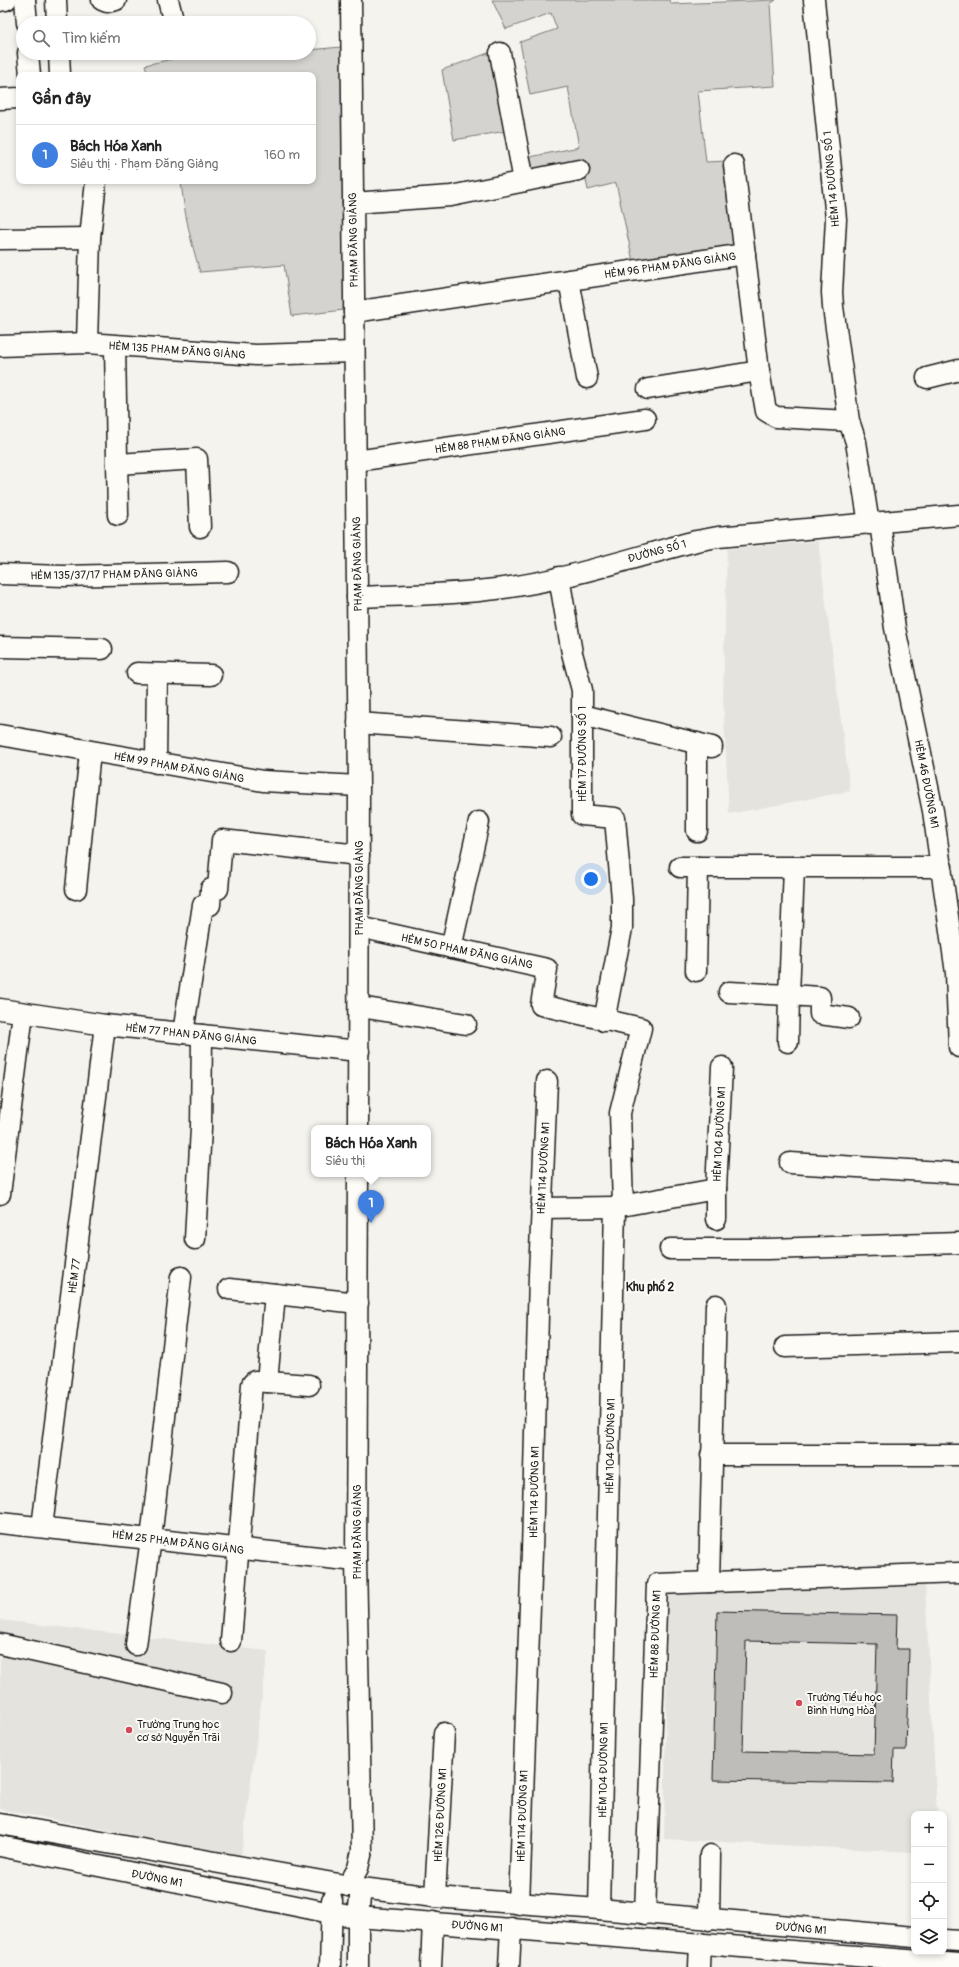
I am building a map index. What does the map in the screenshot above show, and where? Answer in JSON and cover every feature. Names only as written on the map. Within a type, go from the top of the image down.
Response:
[{"type":"street","points":[[0,1],[6,0]]},
{"type":"street","points":[[25,0],[26,16]]},
{"type":"street","points":[[56,0],[57,16]]},
{"type":"street","points":[[102,0],[108,2],[116,0]]},
{"type":"street","points":[[168,0],[172,16]]},
{"type":"street","name":"PHẠM ĐĂNG GIẢNG","points":[[351,0],[359,786],[360,1007],[358,1125]]},
{"type":"street","name":"HẺM 14 ĐƯỜNG SỐ 1","points":[[814,0],[836,219],[832,292],[833,307],[848,421],[856,442],[875,523]]},
{"type":"street","points":[[500,53],[524,181]]},
{"type":"street","points":[[29,60],[30,72]]},
{"type":"street","points":[[59,60],[60,72]]},
{"type":"street","points":[[0,99],[16,98]]},
{"type":"street","points":[[734,165],[745,254]]},
{"type":"street","points":[[353,203],[451,196],[579,170]]},
{"type":"street","points":[[87,343],[90,238],[96,184]]},
{"type":"street","points":[[0,239],[90,238]]},
{"type":"street","name":"HẺM 96 PHẠM ĐĂNG GIẢNG","points":[[354,312],[745,254],[759,371],[765,407],[769,414],[776,417],[848,421]]},
{"type":"street","points":[[569,280],[587,378]]},
{"type":"street","name":"HẺM 135 PHẠM ĐĂNG GIẢNG","points":[[0,346],[87,343],[256,355],[354,352]]},
{"type":"street","points":[[115,346],[118,515]]},
{"type":"street","points":[[927,378],[959,370]]},
{"type":"street","points":[[648,389],[759,371]]},
{"type":"street","name":"HẺM 88 PHẠM ĐĂNG GIẢNG","points":[[356,461],[645,419]]},
{"type":"street","points":[[117,464],[197,459],[200,527]]},
{"type":"street","name":"ĐƯỜNG SỐ 1","points":[[357,597],[465,593],[498,589],[559,577],[696,541],[718,537],[959,515]]},
{"type":"street","name":"HẺM 46 ĐƯỜNG M1","points":[[875,523],[926,775],[942,867],[956,973],[959,1047]]},
{"type":"street","name":"HẺM 135/37/17 PHẠM ĐĂNG GIẢNG","points":[[0,574],[64,576],[228,572]]},
{"type":"street","name":"HẺM 17 ĐƯỜNG SỐ 1","points":[[559,577],[572,653],[581,681],[582,815],[615,818],[622,899],[622,928],[604,1021]]},
{"type":"street","points":[[0,647],[102,650]]},
{"type":"street","points":[[137,673],[211,675]]},
{"type":"street","points":[[156,763],[157,674]]},
{"type":"street","points":[[582,715],[704,745],[697,831]]},
{"type":"street","points":[[358,723],[551,737]]},
{"type":"street","name":"HẺM 99 PHẠM ĐĂNG GIẢNG","points":[[0,735],[90,752],[263,781],[359,786]]},
{"type":"street","points":[[76,889],[90,752]]},
{"type":"street","points":[[451,948],[479,822]]},
{"type":"street","points":[[195,1239],[201,1128],[192,1034],[204,906],[210,905],[211,890],[218,889],[222,840],[359,855]]},
{"type":"street","points":[[696,971],[689,867],[942,867]]},
{"type":"street","points":[[788,1042],[794,867]]},
{"type":"street","name":"HẺM 50 PHẠM ĐĂNG GIẢNG","points":[[359,927],[547,968],[541,1004],[604,1021]]},
{"type":"street","points":[[730,992],[820,997],[820,1014],[849,1018]]},
{"type":"street","points":[[360,1007],[466,1024]]},
{"type":"street","name":"HẺM 77 PHAN ĐĂNG GIẢNG","points":[[0,1009],[105,1025],[359,1051]]},
{"type":"street","points":[[0,1194],[23,1013]]},
{"type":"street","points":[[541,1208],[619,1206],[620,1113],[641,1028],[604,1021]]},
{"type":"street","name":"HẺM 77","points":[[42,1527],[105,1025]]},
{"type":"street","name":"HẺM 104 ĐƯỜNG M1","points":[[600,1909],[619,1206],[716,1189],[722,1067]]},
{"type":"street","name":"HẺM 114 ĐƯỜNG M1","points":[[518,1904],[532,1551],[541,1208],[547,1081]]},
{"type":"street","points":[[790,1163],[959,1173]]},
{"type":"street","name":"PHẠM ĐĂNG GIẢNG","points":[[330,1967],[331,1913],[358,1868],[362,1851],[356,1561],[358,1177]]},
{"type":"street","points":[[716,1189],[716,1219]]},
{"type":"street","points":[[670,1249],[768,1249],[959,1243]]},
{"type":"street","points":[[136,1645],[151,1539],[181,1277]]},
{"type":"street","points":[[229,1289],[358,1303]]},
{"type":"street","points":[[267,1382],[275,1294]]},
{"type":"street","points":[[709,1582],[711,1455],[716,1305]]},
{"type":"street","points":[[784,1347],[959,1342]]},
{"type":"street","points":[[232,1641],[252,1384],[255,1381],[309,1385]]},
{"type":"street","points":[[711,1455],[959,1455]]},
{"type":"street","name":"HẺM 25 PHẠM ĐĂNG GIẢNG","points":[[0,1523],[356,1561]]},
{"type":"street","name":"HẺM 88 ĐƯỜNG M1","points":[[644,1914],[657,1584],[959,1573]]},
{"type":"street","points":[[0,1644],[222,1693]]},
{"type":"street","name":"HẺM 126 ĐƯỜNG M1","points":[[435,1897],[444,1733]]},
{"type":"street","name":"ĐƯỜNG M1","points":[[0,1824],[348,1886],[435,1897],[600,1909],[911,1937]]},
{"type":"street","name":"ĐƯỜNG M1","points":[[0,1846],[331,1913],[358,1917],[700,1943],[806,1959],[959,1964]]},
{"type":"street","points":[[710,1855],[710,1920]]},
{"type":"street","name":"PHẠM ĐĂNG GIẢNG","points":[[348,1886],[358,1917],[358,1967]]},
{"type":"street","points":[[431,1967],[433,1922]]},
{"type":"street","points":[[508,1967],[510,1928]]},
{"type":"street","points":[[947,1940],[959,1941]]},
{"type":"street","points":[[699,1967],[700,1943]]},
{"type":"shaded area","points":[[492,0],[670,0],[671,4],[776,0],[770,4],[775,86],[698,91],[706,162],[727,161],[737,246],[633,261],[616,183],[588,190],[583,165],[533,175],[530,157],[579,147],[568,87],[530,95],[520,42],[557,29],[551,13],[506,29]]},
{"type":"shaded area","points":[[341,47],[344,310],[292,316],[284,265],[200,272],[188,227],[181,184],[316,184],[316,72],[147,72],[145,65],[168,60],[316,60],[316,49]]},
{"type":"shaded area","points":[[491,52],[506,131],[454,140],[442,70]]},
{"type":"shaded area","points":[[818,541],[850,791],[729,814],[723,698],[727,549]]},
{"type":"shaded area","name":"Trường Tiểu học Bình Hưng Hòa","points":[[925,1584],[937,1811],[911,1811],[911,1852],[664,1839],[668,1591]]},
{"type":"shaded area","name":"Trường Trung học cơ sở Nguyễn Trãi","points":[[0,1620],[268,1651],[241,1856],[0,1809]]},
{"type":"building","points":[[717,1611],[897,1615],[896,1649],[909,1649],[906,1750],[894,1750],[893,1783],[713,1780]],"holes":[[[746,1641],[877,1644],[874,1754],[743,1751]]]},
{"type":"place","name":"Bách Hóa Xanh","points":[[371,1223]]},
{"type":"place","name":"Trường Tiểu học Bình Hưng Hòa","points":[[799,1703]]},
{"type":"place","name":"Trường Trung học cơ sở Nguyễn Trãi","points":[[129,1730]]},
{"type":"district","name":"Khu phố 2","points":[[650,1287]]}]
